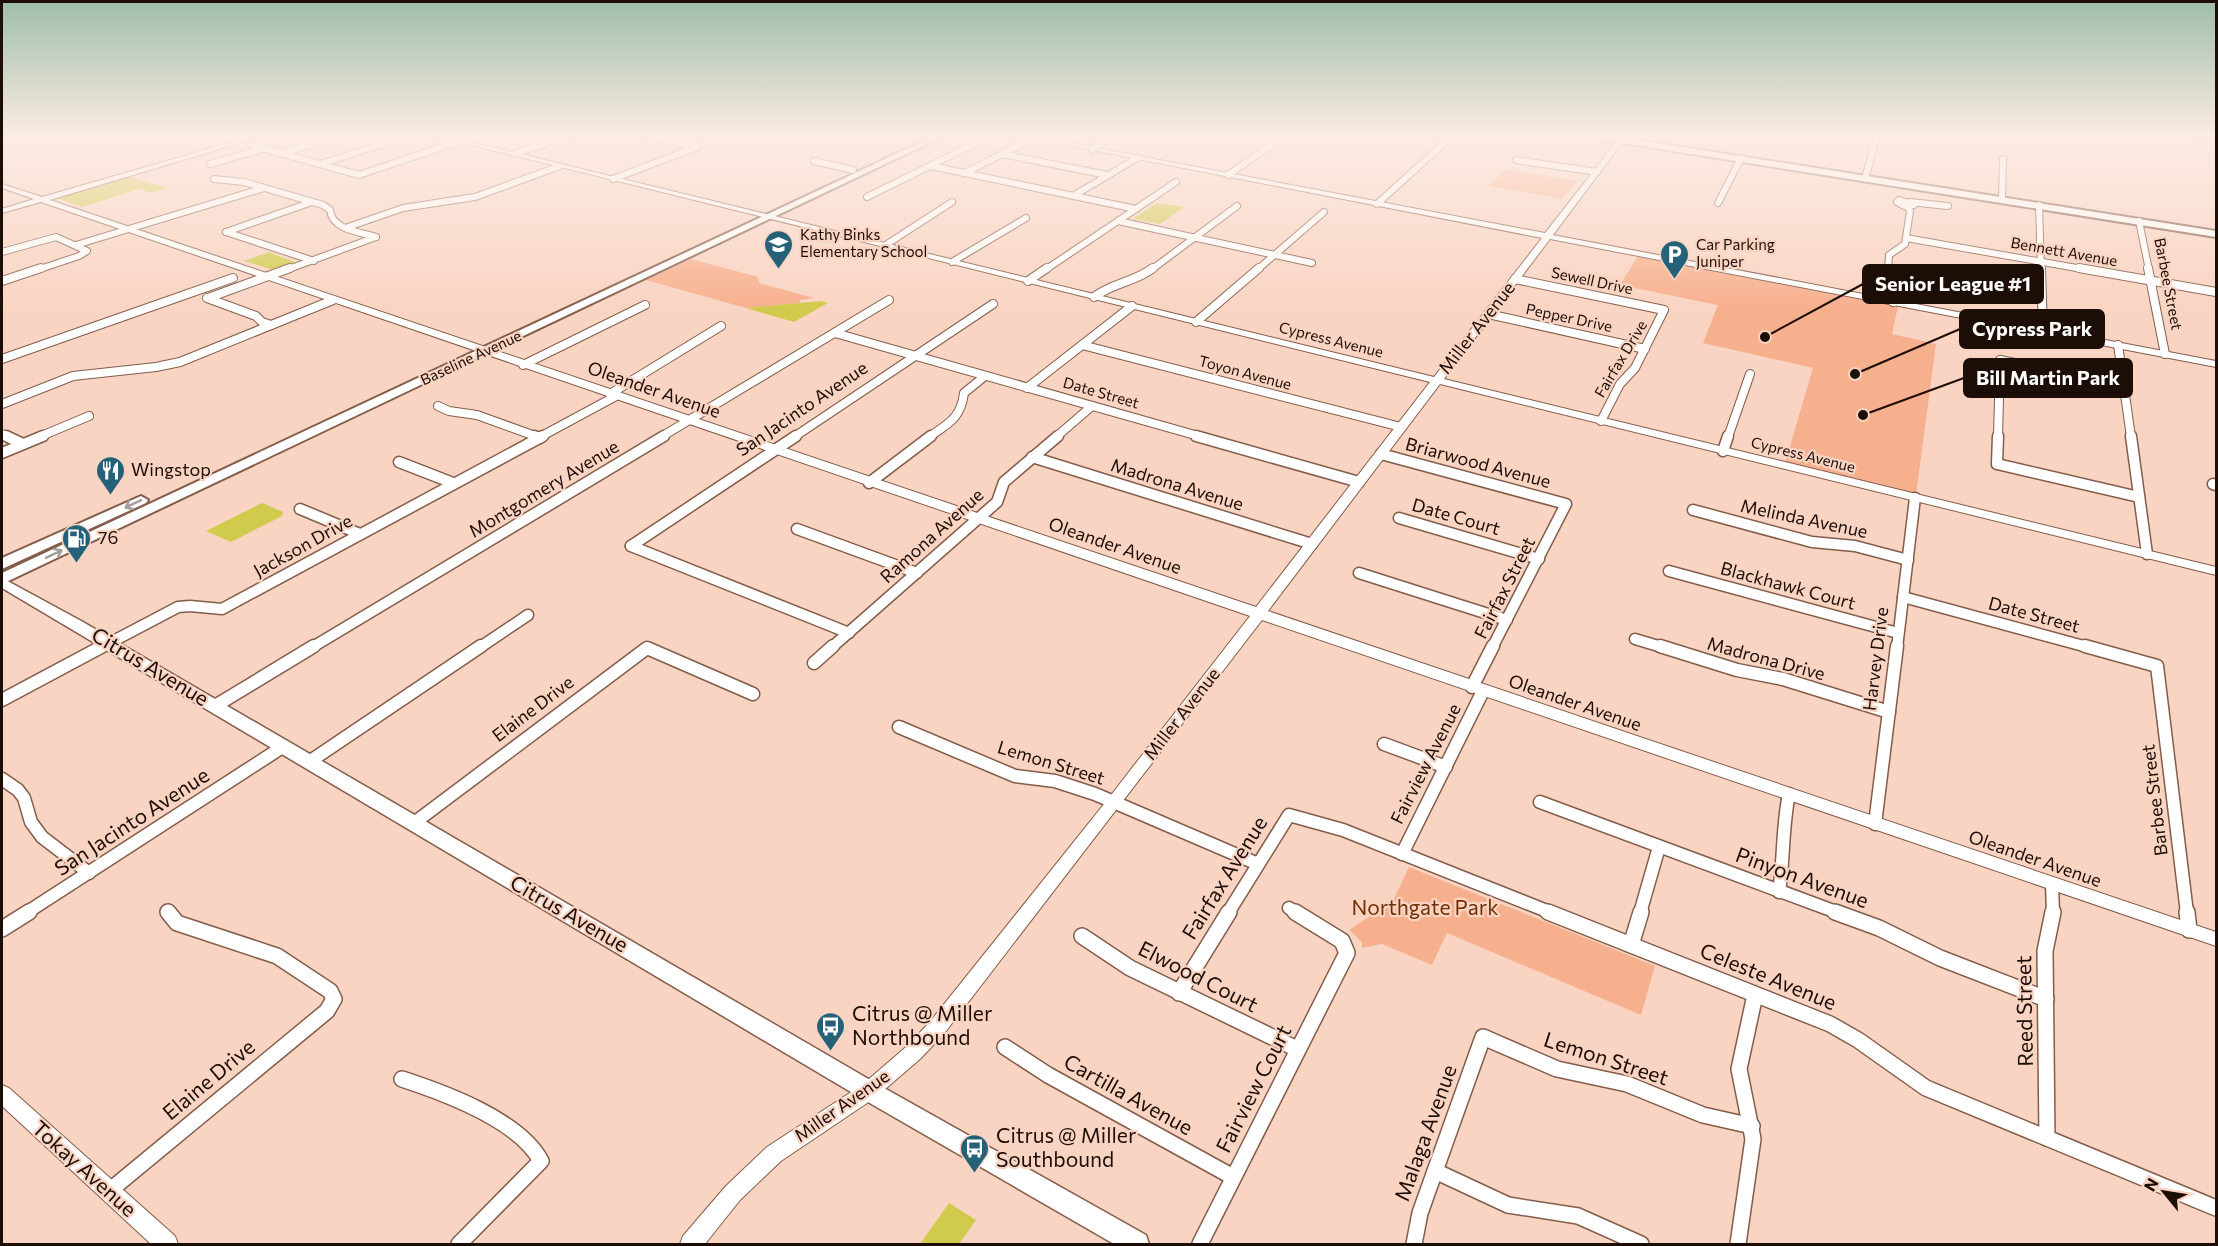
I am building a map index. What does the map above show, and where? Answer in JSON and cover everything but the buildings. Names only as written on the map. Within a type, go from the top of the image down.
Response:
[{"type":"main road","name":"Baseline Avenue","points":[[762,216],[805,194]]},
{"type":"main road","name":"Baseline Avenue","points":[[2,580],[478,350],[811,194]]},
{"type":"main road","points":[[1983,194],[2217,232]]},
{"type":"main road","points":[[1984,194],[2217,232]]},
{"type":"main road","name":"Baseline Avenue","points":[[2,564],[478,350]]},
{"type":"main road","name":"Citrus Avenue","points":[[2,580],[869,1091],[1137,1245]]},
{"type":"street","name":"Oleander Avenue","points":[[25,194],[869,483],[2217,939]]},
{"type":"street","points":[[2,210],[54,194]]},
{"type":"street","points":[[38,199],[55,194]]},
{"type":"street","points":[[76,245],[243,194]]},
{"type":"street","points":[[211,299],[376,237],[333,221],[328,207],[285,194]]},
{"type":"street","points":[[348,227],[403,208],[469,199],[483,194]]},
{"type":"street","name":"Cypress Avenue","points":[[674,194],[2217,571]]},
{"type":"street","points":[[867,197],[873,194]]},
{"type":"street","points":[[1064,194],[1136,209]]},
{"type":"street","points":[[1028,281],[1158,194]]},
{"type":"street","points":[[1326,194],[2217,364]]},
{"type":"street","points":[[1377,204],[1388,194]]},
{"type":"street","name":"Miller Avenue","points":[[692,1245],[734,1193],[774,1154],[869,1091],[913,1053],[936,1029],[1114,802],[1580,194]]},
{"type":"street","points":[[1718,202],[1722,194]]},
{"type":"street","points":[[312,202],[226,232],[314,261]]},
{"type":"street","points":[[884,246],[912,230],[930,214],[952,202]]},
{"type":"street","points":[[1893,302],[1895,281],[1901,278],[1888,274],[1889,255],[1901,248],[1906,238],[1910,211],[1908,204],[1948,206]]},
{"type":"street","points":[[2040,205],[2043,331]]},
{"type":"street","points":[[1094,297],[1107,287],[1140,278],[1236,206]]},
{"type":"street","points":[[1196,322],[1324,212]]},
{"type":"street","points":[[952,262],[1026,218]]},
{"type":"street","points":[[1118,221],[1312,262]]},
{"type":"street","name":"Barbee Street","points":[[2139,221],[2165,354]]},
{"type":"street","points":[[2,252],[50,237],[76,245],[87,252],[2,281]]},
{"type":"street","name":"Bennett Avenue","points":[[1906,238],[2217,292]]},
{"type":"street","points":[[2,359],[233,278]]},
{"type":"street","name":"Sewell Drive","points":[[1515,279],[1664,310]]},
{"type":"street","points":[[186,295],[211,299],[256,316],[262,322],[271,325]]},
{"type":"street","points":[[2,404],[74,376],[168,365],[333,300]]},
{"type":"street","name":"Montgomery Avenue","points":[[215,706],[889,300]]},
{"type":"street","points":[[523,365],[645,304]]},
{"type":"street","name":"San Jacinto Avenue","points":[[849,633],[631,546],[993,304]]},
{"type":"street","points":[[1026,388],[1132,306]]},
{"type":"street","name":"Fairfax Drive","points":[[1601,421],[1620,384],[1635,368],[1664,310]]},
{"type":"street","name":"Pepper Drive","points":[[1488,314],[1645,349]]},
{"type":"street","name":"Jackson Drive","points":[[2,700],[178,608],[196,604],[214,610],[222,609],[540,438],[651,372],[683,347],[721,326]]},
{"type":"street","name":"Date Street","points":[[835,333],[1359,482]]},
{"type":"street","name":"Toyon Avenue","points":[[1082,345],[1401,427]]},
{"type":"street","points":[[2118,345],[2147,554]]},
{"type":"street","points":[[2124,385],[2000,360],[1997,464],[2139,497]]},
{"type":"street","points":[[1723,451],[1750,374]]},
{"type":"street","points":[[869,483],[956,417],[962,409],[964,393],[985,376]]},
{"type":"street","points":[[438,406],[449,411],[477,415],[540,438]]},
{"type":"street","name":"Ramona Avenue","points":[[814,663],[979,519],[997,502],[1004,482],[1092,406]]},
{"type":"street","points":[[2,453],[89,416]]},
{"type":"street","points":[[2,435],[23,444]]},
{"type":"street","name":"Briarwood Avenue","points":[[1381,454],[1566,504]]},
{"type":"street","name":"Madrona Avenue","points":[[1032,457],[1312,544]]},
{"type":"street","points":[[399,462],[453,483]]},
{"type":"street","name":"Harvey Drive","points":[[1875,824],[1915,498]]},
{"type":"street","name":"Fairfax Street","points":[[1478,689],[1507,620],[1566,504]]},
{"type":"street","points":[[300,509],[360,534]]},
{"type":"street","name":"Melinda Avenue","points":[[1693,510],[1812,542],[1855,546],[1908,560]]},
{"type":"street","name":"Date Court","points":[[1399,518],[1539,559]]},
{"type":"street","points":[[797,529],[917,573]]},
{"type":"street","name":"Blackhawk Court","points":[[1669,571],[1898,633]]},
{"type":"street","points":[[1359,573],[1507,620]]},
{"type":"street","name":"Date Street","points":[[1903,597],[2157,666]]},
{"type":"street","points":[[309,762],[528,615]]},
{"type":"street","name":"Madrona Drive","points":[[1635,639],[1737,670],[1783,679],[1889,712]]},
{"type":"street","name":"Elaine Drive","points":[[414,823],[647,648],[753,694]]},
{"type":"street","name":"Barbee Street","points":[[2157,666],[2189,930]]},
{"type":"street","name":"Fairview Avenue","points":[[1402,854],[1446,767],[1478,689]]},
{"type":"street","name":"Lemon Street","points":[[899,727],[1015,776],[1055,781],[1114,802],[1258,864]]},
{"type":"street","points":[[1384,744],[1446,767]]},
{"type":"street","name":"San Jacinto Avenue","points":[[2,929],[284,746]]},
{"type":"street","points":[[2,779],[18,790],[24,798],[30,822],[42,837],[89,873]]},
{"type":"street","points":[[1779,892],[1784,860],[1783,821],[1789,794]]},
{"type":"street","name":"Pinyon Avenue","points":[[1540,802],[1879,928],[1940,958],[2046,999]]},
{"type":"street","name":"Celeste Avenue","points":[[1289,815],[1343,830],[1837,1028],[1926,1088],[2217,1208]]},
{"type":"street","name":"Fairfax Avenue","points":[[1179,993],[1289,815]]},
{"type":"street","points":[[1631,945],[1659,847]]},
{"type":"street","name":"Reed Street","points":[[2047,1138],[2045,951],[2053,912],[2052,884]]},
{"type":"street","name":"Fairview Court","points":[[1200,1245],[1347,953],[1342,941],[1289,908]]},
{"type":"street","name":"Elaine Drive","points":[[108,1192],[327,1011],[334,999],[330,991],[277,956],[177,923],[168,912]]},
{"type":"street","name":"Elwood Court","points":[[1082,936],[1130,968],[1297,1049]]},
{"type":"street","points":[[1738,1245],[1752,1153],[1752,1126],[1742,1092],[1739,1069],[1755,995]]},
{"type":"street","name":"Lemon Street","points":[[1483,1037],[1557,1070],[1627,1084],[1702,1115],[1752,1126]]},
{"type":"street","name":"Malaga Avenue","points":[[1414,1245],[1419,1213],[1483,1037]]},
{"type":"street","name":"Cartilla Avenue","points":[[1005,1047],[1048,1075],[1233,1177]]},
{"type":"street","points":[[402,1079],[430,1088],[478,1109],[533,1146],[542,1161],[459,1245]]},
{"type":"street","name":"Tokay Avenue","points":[[2,1094],[167,1245]]},
{"type":"street","points":[[1435,1171],[1508,1205],[1578,1216],[1641,1245]]},
{"type":"green space","points":[[1534,194],[1566,194],[1562,199]]},
{"type":"green space","points":[[1638,256],[1898,306],[1892,334],[1936,344],[1916,495],[1785,463],[1813,368],[1703,343],[1718,305],[1620,285]]},
{"type":"green space","points":[[691,259],[758,277],[759,283],[814,298],[800,300],[800,303],[746,308],[646,280]]},
{"type":"green space","name":"Northgate Park","points":[[1409,867],[1655,966],[1641,1015],[1447,933],[1432,965],[1382,944],[1362,948],[1362,942],[1349,930],[1393,901]]},
{"type":"shaded area","points":[[69,194],[123,194],[82,207],[56,198]]},
{"type":"shaded area","points":[[1157,203],[1184,207],[1160,224],[1133,219]]},
{"type":"shaded area","points":[[269,252],[297,263],[274,270],[244,261]]},
{"type":"shaded area","points":[[821,301],[828,303],[794,322],[746,308]]},
{"type":"shaded area","points":[[262,503],[283,512],[282,516],[231,542],[206,531]]},
{"type":"shaded area","points":[[949,1203],[976,1220],[959,1244],[920,1244]]},
{"type":"place","name":"Kathy Binks Elementary School","points":[[779,270]]},
{"type":"place","name":"Car Parking Juniper","points":[[1675,280]]},
{"type":"place","name":"Senior League #1","points":[[1765,337]]},
{"type":"place","name":"Cypress Park","points":[[1855,374]]},
{"type":"place","name":"Bill Martin Park","points":[[1863,415]]},
{"type":"place","name":"Wingstop","points":[[110,496]]},
{"type":"place","name":"76","points":[[77,564]]},
{"type":"place","name":"Citrus @ Miller Northbound","points":[[831,1052]]},
{"type":"place","name":"Citrus @ Miller Southbound","points":[[975,1174]]}]
